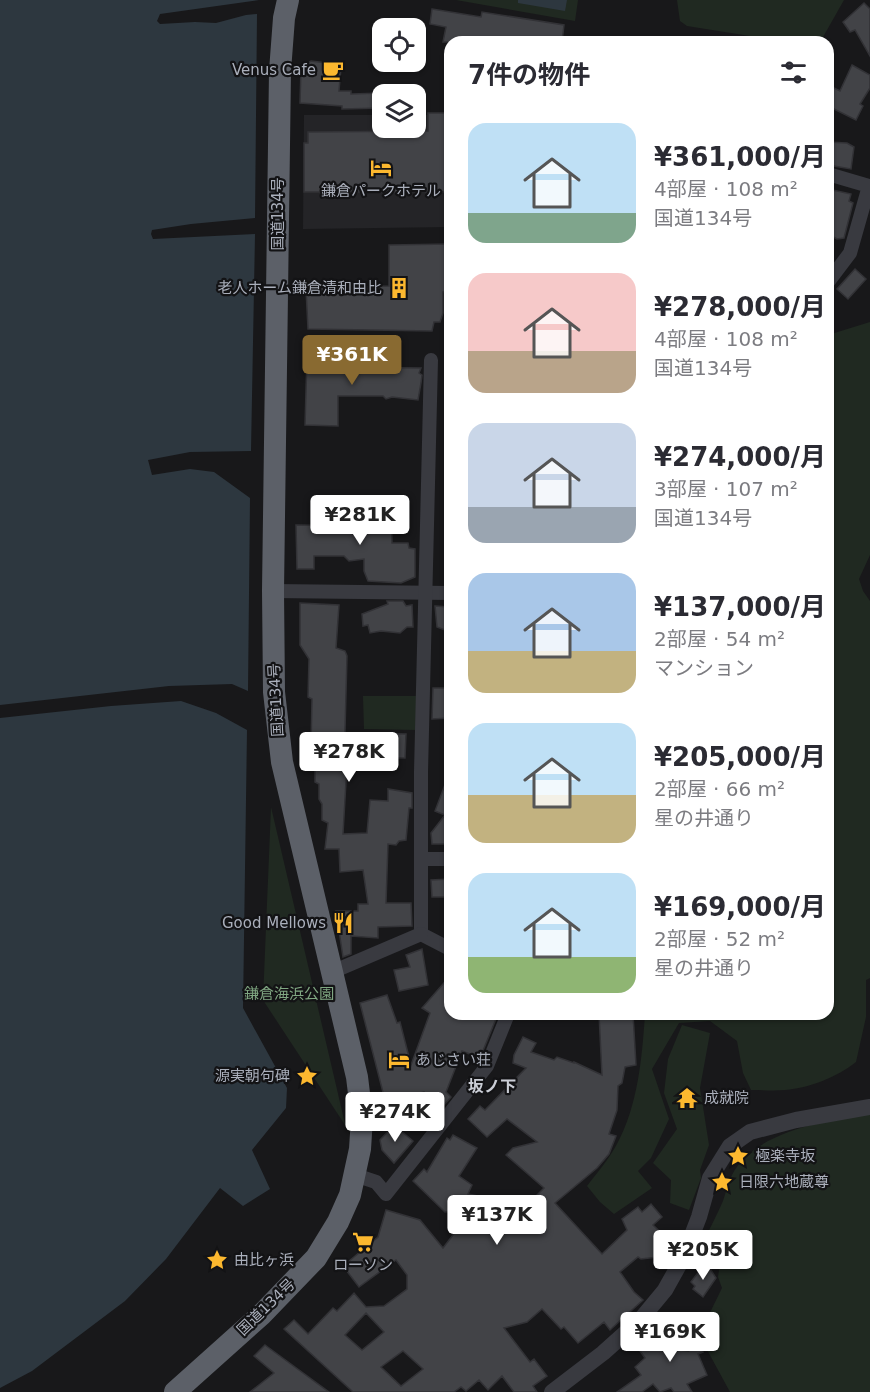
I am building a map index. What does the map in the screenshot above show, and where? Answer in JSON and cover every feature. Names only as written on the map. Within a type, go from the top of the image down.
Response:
[{"type":"highway","name":"国道134号","points":[[175,1392],[261,1315],[316,1258],[338,1222],[350,1195],[360,1149],[362,1118],[358,1087],[294,820],[279,746],[274,692],[273,591],[280,71],[284,18],[288,0]]},
{"type":"street","points":[[834,176],[869,186],[850,253],[834,274]]},
{"type":"street","points":[[421,934],[421,772],[431,360]]},
{"type":"street","points":[[273,591],[444,593]]},
{"type":"street","points":[[421,859],[444,859]]},
{"type":"street","points":[[332,972],[421,934]]},
{"type":"street","points":[[421,934],[444,946]]},
{"type":"street","points":[[355,1175],[376,1182],[386,1194],[487,1066],[506,1020]]},
{"type":"street","points":[[552,1392],[641,1319],[665,1290],[684,1256],[710,1178],[730,1146],[750,1132],[796,1120],[870,1107]]},
{"type":"shaded area","points":[[0,0],[259,0],[160,14],[157,21],[160,24],[216,23],[257,14],[255,218],[152,230],[151,234],[153,239],[255,234],[251,451],[190,452],[148,460],[152,475],[190,469],[214,472],[250,498],[248,691],[232,684],[169,686],[0,705]]},
{"type":"shaded area","points":[[518,0],[567,0],[565,11],[518,3]]},
{"type":"shaded area","points":[[304,115],[372,115],[372,138],[426,138],[426,115],[444,115],[444,227],[303,229]]},
{"type":"shaded area","points":[[181,701],[216,713],[247,730],[243,1008],[287,1088],[286,1108],[252,1150],[270,1189],[243,1206],[220,1188],[166,1259],[125,1301],[32,1371],[0,1388],[0,718]]},
{"type":"green space","points":[[456,0],[578,0],[575,21]]},
{"type":"green space","points":[[677,0],[844,0],[824,36],[750,36],[687,26],[680,21]]},
{"type":"green space","points":[[870,322],[870,555],[859,579],[870,601],[870,978],[866,980],[866,1017],[856,1062],[832,1077],[804,1087],[751,1090],[743,1073],[737,1041],[710,1021],[679,1023],[652,1069],[669,1119],[651,1158],[638,1171],[652,1188],[614,1214],[587,1186],[614,1150],[630,1113],[640,1064],[644,1020],[834,1020],[834,333]]},
{"type":"green space","points":[[363,696],[417,696],[417,730],[364,729]]},
{"type":"green space","name":"鎌倉海浜公園","points":[[271,807],[345,1126],[263,1000]]},
{"type":"green space","points":[[682,1025],[710,1033],[700,1088],[709,1145],[700,1170],[701,1178],[689,1210],[670,1203],[671,1180],[653,1163],[677,1129],[664,1093],[668,1059]]},
{"type":"green space","points":[[870,1114],[870,1392],[730,1392],[699,1335],[722,1288],[718,1277],[720,1263],[703,1242],[723,1201],[732,1175],[742,1160],[756,1148],[774,1138],[833,1120]]},
{"type":"building","points":[[864,3],[870,9],[870,56],[855,30],[850,32],[843,22]]},
{"type":"building","points":[[432,9],[481,17],[482,12],[564,25],[563,36],[444,36],[446,27],[430,24]]},
{"type":"building","points":[[311,61],[327,63],[328,67],[341,67],[339,91],[351,91],[351,94],[372,93],[372,108],[342,109],[342,106],[300,103],[301,68]]},
{"type":"building","points":[[852,65],[870,75],[870,88],[860,104],[863,106],[856,120],[834,109],[834,88],[840,91]]},
{"type":"building","points":[[428,113],[444,113],[444,192],[304,192],[304,143],[308,143],[308,132],[372,131],[372,138],[426,138],[426,131],[428,131]]},
{"type":"building","points":[[834,142],[847,143],[854,147],[851,169],[834,166]]},
{"type":"building","points":[[834,190],[851,194],[849,201],[853,203],[844,238],[834,237]]},
{"type":"building","name":"老人ホーム鎌倉清和由比","points":[[444,244],[443,313],[440,322],[434,322],[432,331],[308,329],[306,289],[389,286],[389,245]]},
{"type":"building","points":[[855,269],[866,279],[848,299],[837,289]]},
{"type":"building","points":[[307,356],[338,356],[338,367],[421,368],[418,400],[392,397],[386,399],[383,396],[338,396],[338,426],[305,425]]},
{"type":"building","points":[[366,501],[391,504],[392,543],[408,543],[409,548],[415,549],[415,577],[401,583],[368,581],[364,571],[364,559],[349,561],[344,556],[314,556],[314,569],[297,569],[296,525],[364,526]]},
{"type":"building","points":[[387,601],[403,601],[406,606],[412,605],[413,627],[407,627],[400,633],[381,631],[370,633],[368,625],[363,626],[362,614],[388,604]]},
{"type":"building","points":[[300,603],[339,605],[336,648],[345,651],[347,656],[344,768],[347,764],[343,834],[367,833],[370,800],[388,801],[388,789],[412,793],[412,808],[409,808],[406,840],[399,841],[396,845],[388,844],[386,903],[411,903],[412,926],[378,927],[378,938],[351,936],[351,954],[343,957],[336,911],[358,911],[358,904],[368,904],[363,870],[340,872],[339,849],[325,849],[328,823],[322,820],[319,784],[315,782],[315,750],[311,746],[312,699],[308,697],[309,659],[300,645]]},
{"type":"building","points":[[435,606],[444,607],[444,630],[437,627]]},
{"type":"building","points":[[433,688],[444,688],[444,718],[432,719]]},
{"type":"building","points":[[366,733],[406,734],[405,758],[351,757]]},
{"type":"building","points":[[444,787],[444,815],[435,811]]},
{"type":"building","points":[[444,816],[444,844],[432,844],[431,833]]},
{"type":"building","points":[[444,879],[444,897],[432,897],[431,880]]},
{"type":"building","points":[[422,949],[428,985],[399,991],[394,970],[410,967],[406,955]]},
{"type":"building","points":[[444,983],[444,1020],[496,1020],[480,1058],[462,1051],[446,1092],[451,1097],[444,1105],[438,1108],[429,1102],[424,1092],[386,1104],[360,1003],[387,995],[397,1023],[400,1022],[411,1065],[430,1013],[422,1008]]},
{"type":"building","points":[[599,1020],[633,1020],[636,1065],[625,1067],[622,1083],[618,1086],[617,1110],[609,1134],[616,1136],[609,1154],[597,1168],[555,1203],[602,1254],[627,1230],[622,1219],[638,1207],[642,1212],[651,1204],[662,1217],[653,1225],[676,1247],[667,1256],[641,1259],[638,1257],[620,1272],[634,1292],[643,1300],[610,1330],[604,1322],[578,1343],[564,1327],[561,1329],[542,1309],[527,1322],[504,1328],[530,1362],[534,1359],[547,1376],[533,1386],[537,1392],[514,1392],[502,1376],[488,1390],[479,1380],[466,1391],[461,1387],[454,1392],[353,1392],[284,1329],[294,1320],[308,1334],[333,1308],[337,1311],[354,1293],[366,1307],[384,1306],[407,1289],[407,1275],[396,1260],[359,1287],[343,1266],[378,1237],[386,1210],[420,1220],[443,1248],[473,1209],[445,1212],[413,1181],[424,1169],[427,1172],[447,1138],[450,1140],[453,1135],[477,1148],[459,1176],[472,1185],[468,1194],[509,1202],[509,1204],[493,1206],[512,1219],[521,1203],[527,1205],[544,1188],[506,1155],[513,1148],[537,1142],[507,1119],[487,1137],[468,1119],[480,1106],[485,1110],[526,1068],[513,1063],[514,1055],[523,1037],[536,1043],[531,1052],[554,1060],[557,1057],[602,1075]],"holes":[[[366,1313],[384,1332],[362,1350],[345,1335]],[[403,1351],[423,1369],[401,1386],[381,1367]]]},
{"type":"building","points":[[394,1125],[413,1141],[394,1163],[382,1150],[380,1140]]},
{"type":"building","points":[[703,1266],[706,1269],[709,1267],[716,1278],[703,1297],[693,1289],[695,1286],[691,1282]]},
{"type":"building","points":[[677,1315],[682,1322],[686,1316],[703,1352],[698,1354],[707,1375],[687,1384],[692,1392],[674,1392],[671,1388],[660,1392],[653,1384],[642,1392],[617,1392],[641,1375],[635,1367],[645,1358],[635,1344],[688,1351],[667,1323]]},
{"type":"building","points":[[265,1345],[329,1392],[250,1392],[274,1373],[254,1356]]},
{"type":"place","name":"Venus Cafe","points":[[333,70]]},
{"type":"place","name":"鎌倉パークホテル","points":[[381,168]]},
{"type":"place","name":"老人ホーム鎌倉清和由比","points":[[399,288]]},
{"type":"place","name":"Good Mellows","points":[[343,923]]},
{"type":"place","name":"あじさい荘","points":[[399,1060]]},
{"type":"place","name":"源実朝句碑","points":[[307,1076]]},
{"type":"place","name":"成就院","points":[[687,1098]]},
{"type":"place","name":"極楽寺坂","points":[[738,1156]]},
{"type":"place","name":"日限六地蔵尊","points":[[722,1182]]},
{"type":"place","name":"ローソン","points":[[363,1242]]},
{"type":"place","name":"由比ヶ浜","points":[[217,1260]]},
{"type":"district","name":"坂ノ下","points":[[492,1086]]}]
